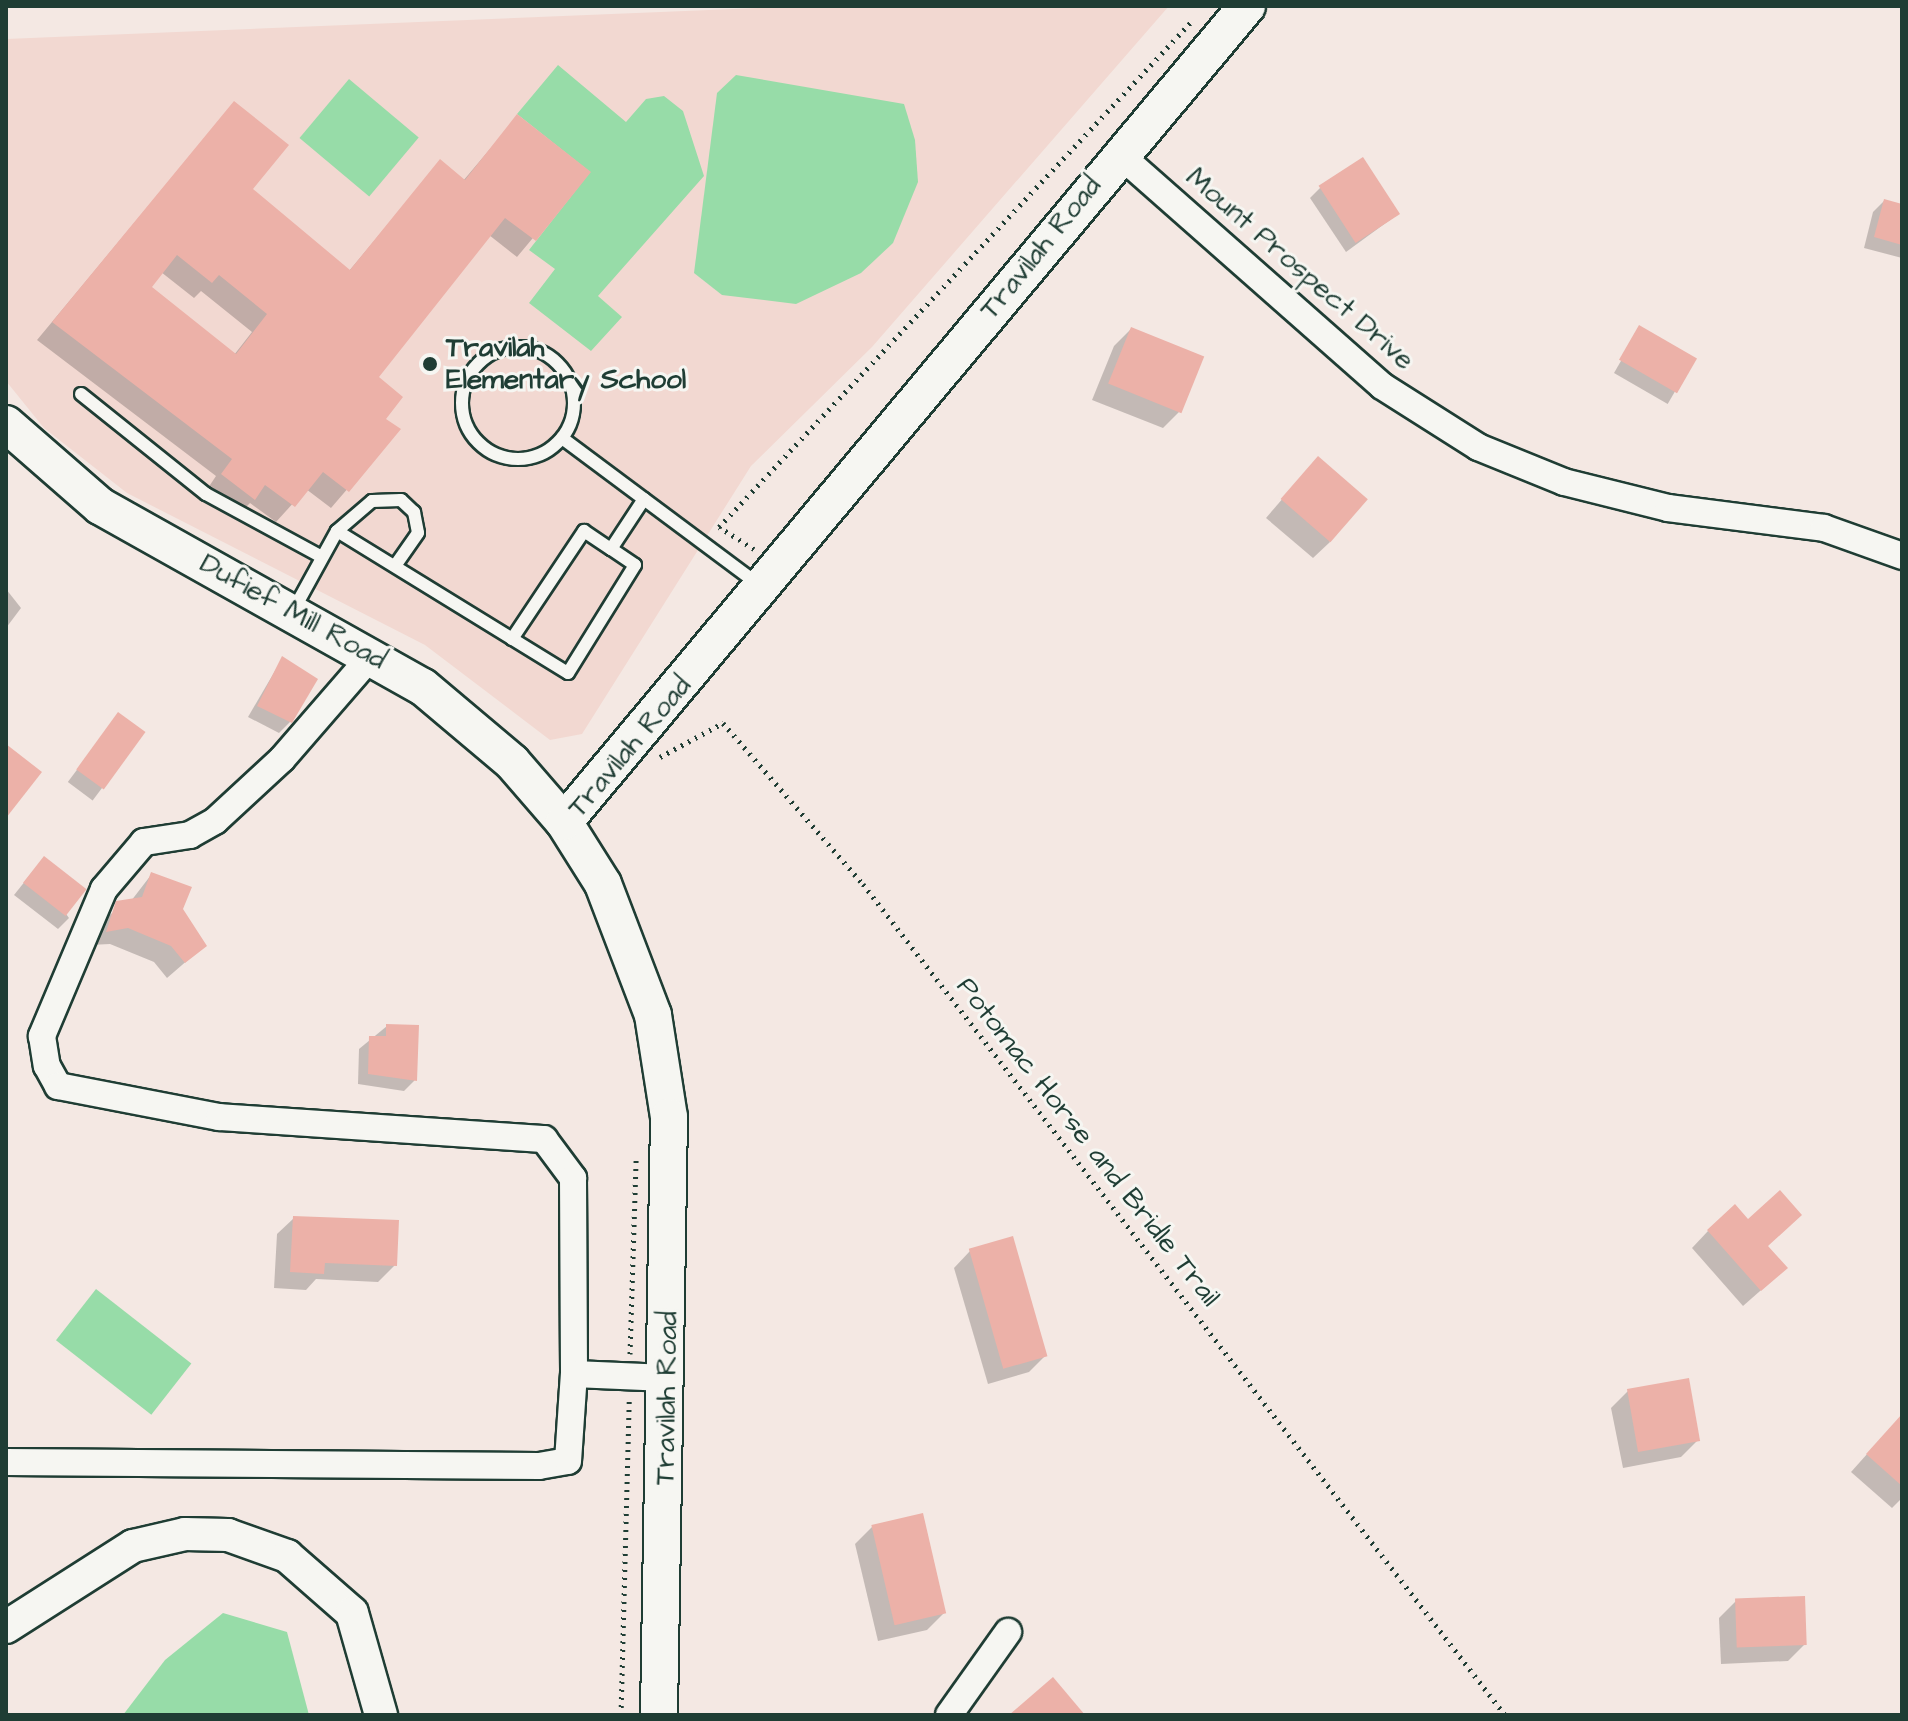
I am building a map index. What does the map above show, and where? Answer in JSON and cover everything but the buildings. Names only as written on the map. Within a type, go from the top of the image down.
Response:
[{"type":"main road","name":"Travilah Road","points":[[659,1715],[669,1117],[653,1015],[615,911],[564,822],[754,581],[1247,6]]},
{"type":"main road","name":"Dufief Mill Road","points":[[6,424],[100,506],[373,654],[512,762],[564,822]]},
{"type":"street","name":"Mount Prospect Drive","points":[[1118,153],[1382,386],[1478,447],[1564,482],[1668,508],[1824,528],[1902,556]]},
{"type":"street","points":[[6,1462],[568,1461],[574,1374],[573,1178],[544,1139],[219,1117],[58,1086],[47,1066],[46,1024],[104,889],[144,842],[190,835],[215,821],[282,759],[373,654]]},
{"type":"street","points":[[574,1374],[667,1378]]},
{"type":"street","points":[[6,1627],[133,1546],[185,1534],[228,1535],[287,1556],[352,1613],[381,1715]]},
{"type":"street","points":[[949,1715],[1008,1632]]},
{"type":"lane","points":[[516,346],[558,362],[575,403],[562,438],[522,460],[481,446],[461,407],[476,365],[516,346]]},
{"type":"lane","points":[[81,394],[206,494],[322,557]]},
{"type":"lane","points":[[562,438],[754,581]]},
{"type":"lane","points":[[611,549],[644,499]]},
{"type":"lane","points":[[293,611],[337,531],[372,501],[401,500],[414,512],[418,533],[395,566]]},
{"type":"lane","points":[[337,531],[395,566],[512,639],[568,673],[635,565],[584,531],[512,639]]},
{"type":"path","points":[[754,581],[760,553],[719,527],[1195,17]]},
{"type":"path","name":"Potomac Horse and Bridle Trail","points":[[655,759],[723,723],[863,884],[1505,1715]]},
{"type":"path","points":[[621,1715],[629,1376],[640,1143]]},
{"type":"shaded area","name":"Travilah Elementary School","points":[[809,6],[1169,6],[872,347],[751,466],[582,734],[550,740],[425,645],[127,493],[44,428],[6,381],[6,39]]},
{"type":"green space","points":[[558,65],[626,122],[646,99],[664,96],[683,111],[704,176],[598,296],[622,317],[591,351],[529,303],[555,269],[529,250],[590,172],[517,114]]},
{"type":"green space","points":[[736,75],[904,104],[915,140],[918,182],[893,243],[861,273],[796,304],[722,295],[694,273],[717,93]]},
{"type":"green space","points":[[349,79],[419,137],[369,196],[300,138]]},
{"type":"green space","points":[[96,1289],[191,1363],[151,1415],[56,1340]]},
{"type":"green space","points":[[223,1613],[287,1632],[309,1715],[123,1715],[165,1660]]},
{"type":"place","name":"Travilah Elementary School","points":[[430,364]]}]
